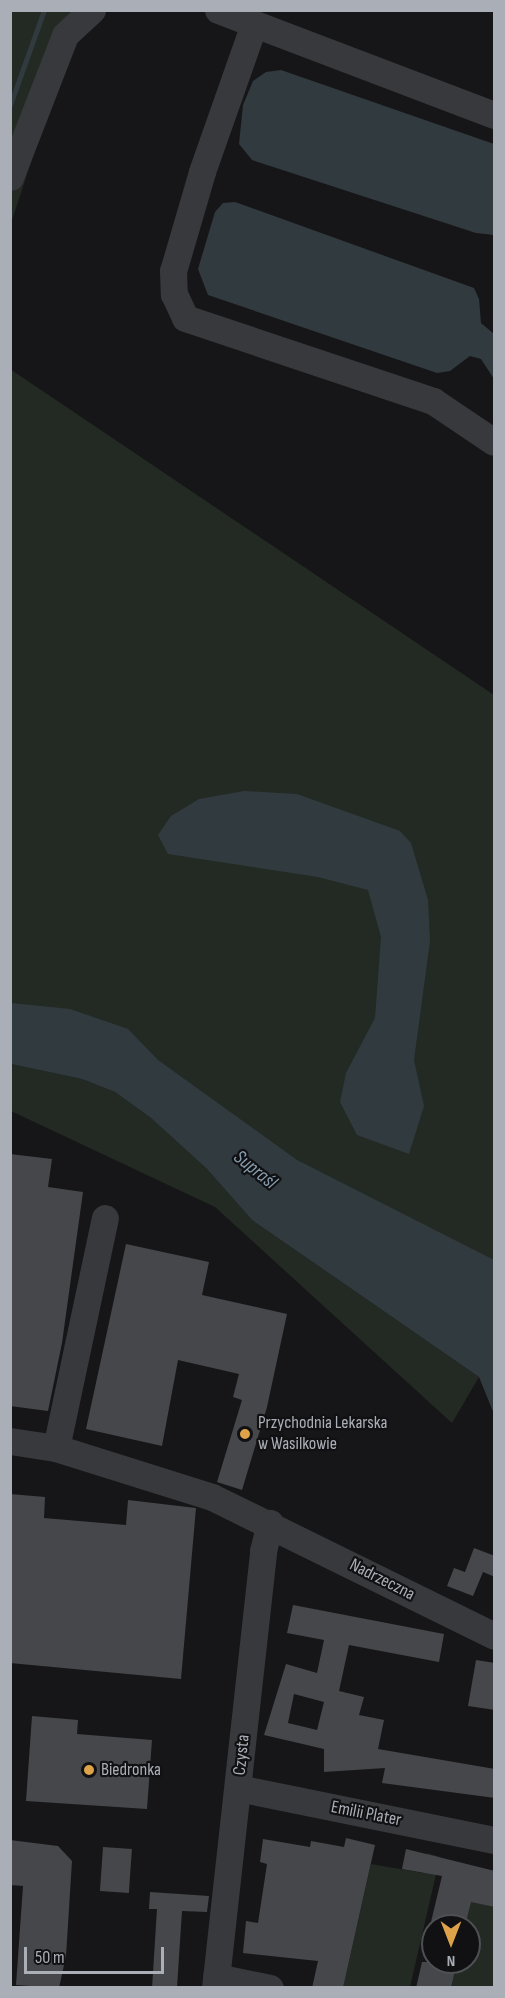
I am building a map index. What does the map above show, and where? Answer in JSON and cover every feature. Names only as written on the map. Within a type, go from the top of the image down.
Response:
[{"type":"street","points":[[10,177],[65,35],[92,10]]},
{"type":"street","points":[[218,10],[495,115]]},
{"type":"street","points":[[254,24],[202,172],[173,271],[174,294],[185,318],[433,401],[495,442]]},
{"type":"street","points":[[56,1448],[105,1218]]},
{"type":"street","name":"Nadrzeczna","points":[[10,1441],[56,1448],[212,1497],[270,1523],[495,1636]]},
{"type":"street","name":"Czysta","points":[[216,1982],[263,1551],[270,1523]]},
{"type":"street","name":"Emilii Plater","points":[[238,1788],[495,1840]]},
{"type":"street","points":[[216,1982],[270,1988]]},
{"type":"shaded area","points":[[11,11],[81,11],[11,223]]},
{"type":"shaded area","points":[[10,369],[494,695],[494,1286],[11,1026]]},
{"type":"shaded area","points":[[11,1064],[82,1079],[115,1092],[151,1118],[207,1169],[252,1220],[479,1377],[452,1423],[215,1207],[11,1111]]},
{"type":"shaded area","points":[[427,1853],[440,1857],[427,1914],[421,1914],[421,1939],[410,1987],[343,1988],[371,1864],[423,1873]]},
{"type":"shaded area","points":[[478,1867],[494,1907],[494,1987],[451,1988],[454,1974],[481,1974],[481,1914],[468,1914]]},
{"type":"water","points":[[281,70],[494,144],[494,235],[476,233],[252,160],[239,144],[243,105],[253,81],[266,72]]},
{"type":"water","points":[[235,202],[474,288],[479,299],[481,323],[494,334],[494,379],[481,359],[470,356],[450,371],[437,373],[208,295],[198,269],[215,212],[223,203]]},
{"type":"water","points":[[244,791],[297,794],[400,831],[411,843],[428,900],[430,941],[414,1060],[424,1106],[409,1154],[357,1135],[340,1102],[346,1073],[375,1018],[381,937],[368,890],[318,877],[168,854],[158,835],[171,816],[199,799]]},
{"type":"water","name":"Supraśl","points":[[11,1003],[70,1009],[128,1029],[158,1060],[297,1160],[494,1260],[494,1414],[479,1377],[252,1220],[207,1169],[151,1118],[115,1092],[82,1079],[11,1064]]},
{"type":"building","points":[[10,1154],[52,1159],[48,1187],[83,1192],[62,1343],[48,1411],[10,1406]]},
{"type":"building","points":[[126,1244],[209,1262],[202,1295],[287,1314],[267,1407],[242,1490],[217,1482],[242,1400],[233,1397],[239,1374],[178,1360],[162,1446],[86,1429]]},
{"type":"building","points":[[10,1494],[45,1497],[44,1518],[126,1525],[128,1500],[196,1508],[181,1679],[10,1663]]},
{"type":"building","points":[[474,1548],[495,1556],[495,1577],[483,1572],[473,1596],[447,1586],[454,1568],[465,1572]]},
{"type":"building","points":[[293,1605],[444,1634],[439,1662],[349,1645],[339,1691],[364,1697],[359,1715],[384,1720],[378,1749],[495,1769],[495,1798],[382,1783],[385,1768],[324,1772],[324,1749],[264,1735],[286,1664],[317,1673],[324,1640],[287,1633]],"holes":[[[294,1694],[324,1702],[317,1730],[288,1723]]]},
{"type":"building","points":[[476,1660],[495,1663],[495,1710],[468,1706]]},
{"type":"building","name":"Biedronka","points":[[32,1716],[78,1720],[77,1734],[152,1740],[147,1809],[26,1801]]},
{"type":"building","points":[[346,1838],[375,1845],[343,1988],[312,1988],[318,1961],[243,1953],[246,1921],[258,1923],[267,1864],[260,1862],[263,1839],[310,1847],[311,1841],[344,1847]]},
{"type":"building","points":[[10,1840],[58,1846],[72,1861],[66,1956],[59,1988],[16,1985],[23,1886],[10,1885]]},
{"type":"building","points":[[103,1847],[132,1849],[129,1893],[100,1891]]},
{"type":"building","points":[[406,1849],[495,1871],[495,1907],[471,1902],[468,1914],[433,1914],[442,1876],[402,1869]]},
{"type":"building","points":[[150,1892],[209,1896],[207,1912],[182,1911],[177,1988],[152,1988],[157,1909],[149,1909]]},
{"type":"building","points":[[421,1966],[421,1974],[454,1974],[451,1988],[416,1988]]},
{"type":"waterway","points":[[10,105],[44,10]]},
{"type":"place","name":"Przychodnia Lekarska w Wasilkowie","points":[[245,1434]]},
{"type":"place","name":"Biedronka","points":[[89,1770]]}]
